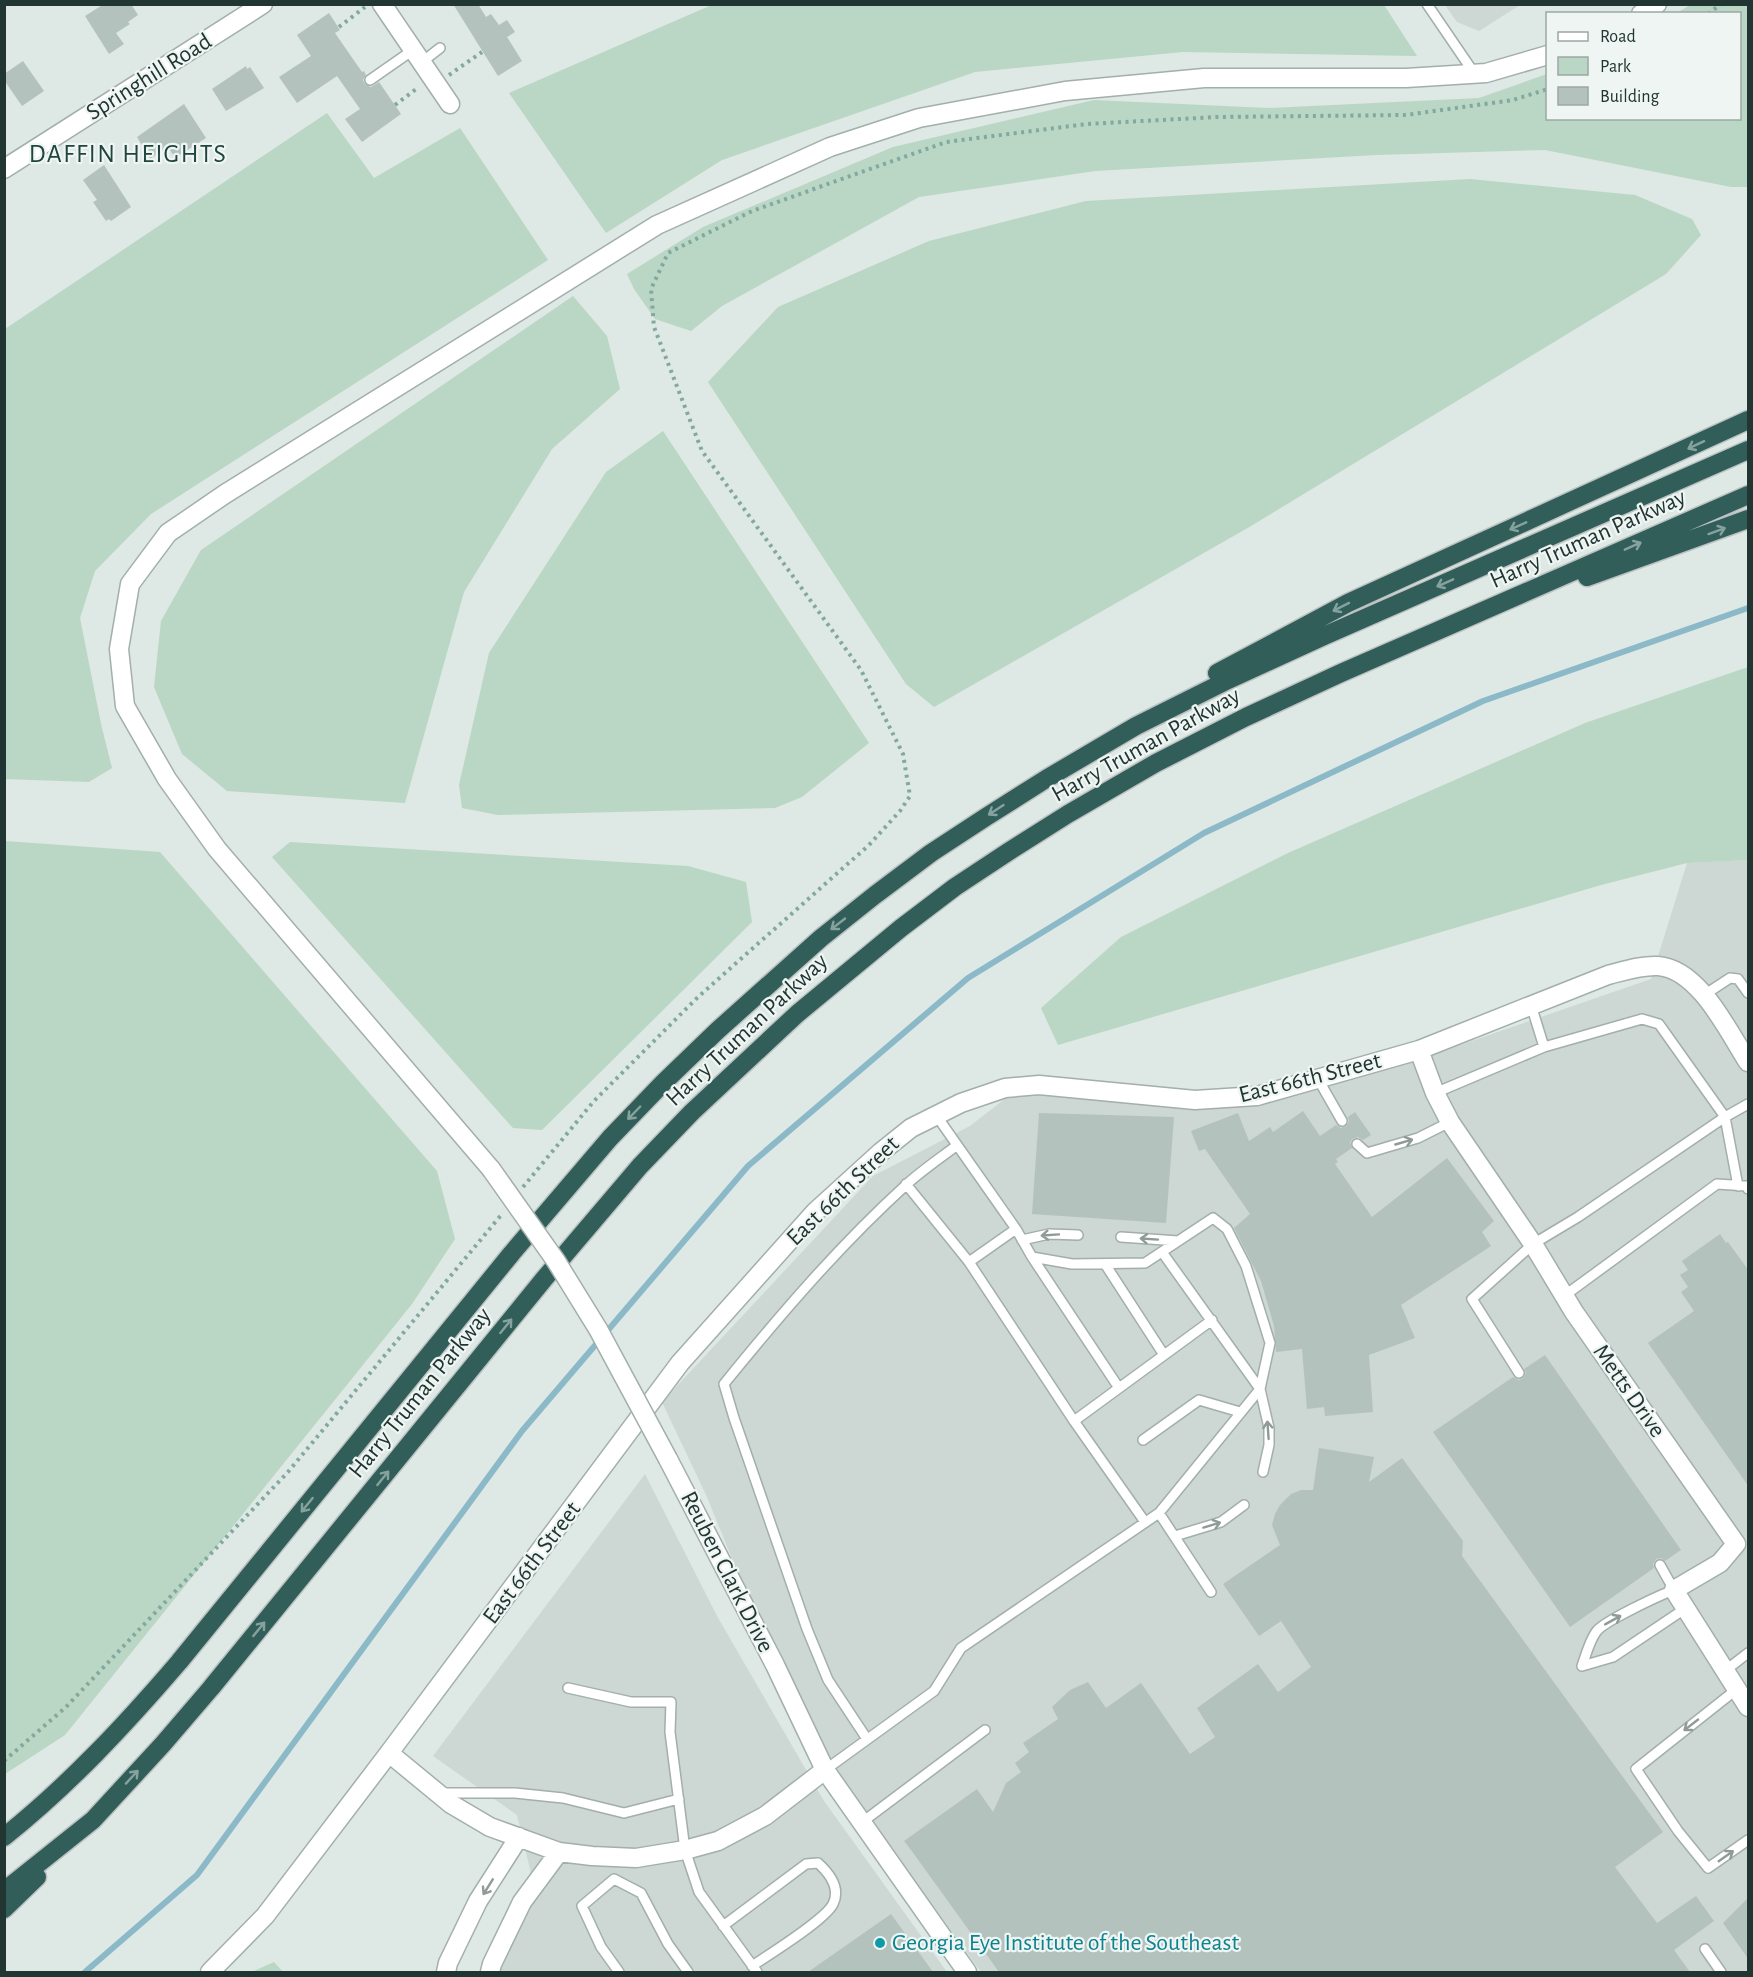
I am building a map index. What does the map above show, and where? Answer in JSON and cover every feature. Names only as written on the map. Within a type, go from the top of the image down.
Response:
[{"type":"highway","points":[[1046,779],[1221,670],[1348,603],[1749,420]]},
{"type":"highway","name":"Harry Truman Parkway","points":[[4,1837],[82,1768],[179,1662],[552,1205],[610,1138],[663,1083],[770,983],[830,931],[931,853],[1046,779],[1136,726],[1228,680],[1749,450]]},
{"type":"highway","name":"Harry Truman Parkway","points":[[4,1891],[93,1820],[163,1744],[551,1271],[640,1166],[692,1112],[806,1006],[874,949],[955,887],[1077,808],[1156,762],[1246,717],[1749,495]]},
{"type":"highway","points":[[1483,611],[1646,557],[1749,519]]},
{"type":"highway","points":[[4,1909],[93,1820]]},
{"type":"street","name":"Springhill Road","points":[[5,168],[263,4]]},
{"type":"street","points":[[382,4],[450,104]]},
{"type":"street","points":[[1644,12],[1657,4]]},
{"type":"street","name":"Reuben Clark Drive","points":[[967,1972],[825,1770],[775,1665],[668,1459],[598,1329],[556,1261],[491,1169],[217,849],[167,779],[125,706],[119,649],[130,584],[168,533],[234,488],[657,225],[830,147],[919,118],[1065,91],[1204,78],[1406,78],[1486,73],[1546,56]]},
{"type":"street","name":"East 66th Street","points":[[210,1972],[265,1916],[680,1363],[815,1212],[911,1128],[961,1102],[1005,1088],[1039,1085],[1195,1100],[1257,1096],[1419,1050],[1608,975],[1634,968],[1659,966],[1687,977],[1704,995],[1749,1062]]},
{"type":"street","name":"Metts Drive","points":[[1419,1050],[1435,1093],[1450,1122],[1533,1244],[1564,1296],[1736,1544],[1720,1563],[1674,1590]]},
{"type":"street","points":[[1674,1590],[1749,1707]]},
{"type":"street","points":[[389,1753],[451,1804],[490,1827],[559,1852],[636,1858],[685,1850],[718,1841],[765,1816],[825,1770]]},
{"type":"street","points":[[446,1972],[448,1963],[478,1901],[519,1837]]},
{"type":"street","points":[[490,1972],[522,1902],[559,1852]]},
{"type":"lane","points":[[1427,4],[1474,73]]},
{"type":"lane","points":[[370,81],[418,56],[440,48]]},
{"type":"lane","points":[[1704,995],[1730,978],[1738,979],[1749,993]]},
{"type":"lane","points":[[1531,1005],[1544,1047]]},
{"type":"lane","points":[[1435,1093],[1544,1047],[1642,1019],[1659,1024],[1725,1117],[1738,1186]]},
{"type":"lane","points":[[1318,1079],[1342,1121]]},
{"type":"lane","points":[[1519,1373],[1472,1299],[1533,1244],[1578,1217],[1725,1117],[1749,1104]]},
{"type":"lane","points":[[936,1115],[1016,1229],[1119,1388]]},
{"type":"lane","points":[[1357,1144],[1367,1153],[1418,1138],[1450,1122]]},
{"type":"lane","points":[[867,1739],[828,1680],[800,1609],[723,1384],[808,1284],[906,1185],[956,1146]]},
{"type":"lane","points":[[1564,1296],[1717,1184],[1747,1186],[1749,1189]]},
{"type":"lane","points":[[906,1185],[969,1262],[1074,1421],[1145,1521]]},
{"type":"lane","points":[[825,1770],[934,1691],[961,1648],[1159,1513],[1260,1389],[1270,1343],[1246,1266],[1227,1229],[1213,1218],[1145,1263],[1072,1264],[1032,1257]]},
{"type":"lane","points":[[969,1262],[1016,1229]]},
{"type":"lane","points":[[1022,1240],[1049,1234],[1078,1235]]},
{"type":"lane","points":[[1121,1238],[1178,1241]]},
{"type":"lane","points":[[1162,1252],[1260,1389],[1269,1428],[1269,1445],[1263,1472]]},
{"type":"lane","points":[[1105,1264],[1164,1355]]},
{"type":"lane","points":[[1074,1421],[1212,1320]]},
{"type":"lane","points":[[1143,1440],[1199,1400],[1240,1412]]},
{"type":"lane","points":[[1174,1536],[1221,1522],[1244,1505]]},
{"type":"lane","points":[[1159,1513],[1211,1592]]},
{"type":"lane","points":[[1660,1565],[1674,1590],[1654,1598],[1597,1629],[1582,1666],[1613,1657],[1686,1608]]},
{"type":"lane","points":[[1726,1671],[1749,1653]]},
{"type":"lane","points":[[568,1688],[630,1702],[671,1702],[670,1732],[685,1850],[699,1892],[723,1926],[755,1970],[823,1916],[834,1903],[835,1887],[830,1874],[818,1863],[806,1864],[723,1926]]},
{"type":"lane","points":[[1737,1689],[1636,1769],[1678,1831],[1708,1868],[1749,1840]]},
{"type":"lane","points":[[861,1823],[985,1730]]},
{"type":"lane","points":[[437,1792],[515,1793],[563,1798],[624,1813],[679,1799]]},
{"type":"lane","points":[[619,1972],[601,1947],[582,1906],[614,1879],[641,1893],[668,1944],[688,1972]]},
{"type":"lane","points":[[1705,1949],[1721,1972]]},
{"type":"path","points":[[339,27],[368,4]]},
{"type":"path","points":[[395,105],[482,52]]},
{"type":"path","points":[[519,1192],[594,1101],[698,998],[869,845],[900,811],[910,796],[903,754],[861,670],[702,450],[654,327],[651,289],[668,254],[752,211],[946,142],[1087,124],[1217,117],[1406,115],[1513,100],[1546,89]]},
{"type":"path","points":[[4,1761],[66,1707],[288,1472],[504,1210]]},
{"type":"shaded area","points":[[1445,5],[1520,5],[1479,31],[1457,22]]},
{"type":"shaded area","points":[[1748,860],[1748,1972],[981,1972],[845,1786],[753,1610],[707,1497],[662,1402],[873,1176],[970,1126],[1006,1098],[1027,1092],[1253,1106],[1431,1055],[1651,979],[1687,863]]},
{"type":"shaded area","points":[[645,1474],[717,1616],[824,1801],[947,1972],[490,1972],[536,1894],[517,1815],[433,1756]]},
{"type":"green space","points":[[714,4],[1384,5],[1417,56],[1183,52],[975,72],[722,160],[606,233],[509,93]]},
{"type":"green space","points":[[1690,5],[1748,5],[1748,187],[1731,187],[1545,150],[1376,155],[1095,171],[919,197],[722,306],[691,331],[655,319],[634,289],[627,274],[703,227],[893,147],[1094,100],[1268,108],[1479,98],[1546,74],[1546,120],[1741,120],[1741,12],[1679,12]]},
{"type":"green space","points":[[327,113],[374,178],[460,128],[548,260],[151,514],[95,571],[80,618],[112,768],[89,782],[5,779],[5,329]]},
{"type":"green space","points":[[1470,179],[1635,195],[1692,219],[1701,235],[1666,274],[1251,526],[934,707],[906,684],[708,382],[778,307],[929,241],[1086,201]]},
{"type":"green space","points":[[573,296],[607,336],[620,389],[552,449],[464,592],[405,803],[227,791],[182,754],[154,687],[161,621],[201,550]]},
{"type":"green space","points":[[663,431],[869,743],[802,797],[775,808],[498,815],[462,808],[459,785],[489,653],[606,472]]},
{"type":"green space","points":[[1748,667],[1748,860],[1687,863],[1601,885],[1058,1045],[1041,1008],[1121,937],[1288,853],[1585,723]]},
{"type":"green space","points":[[5,841],[160,852],[437,1171],[455,1239],[412,1304],[65,1735],[5,1774]]},
{"type":"green space","points":[[290,842],[688,866],[746,882],[752,922],[542,1130],[513,1128],[272,857]]},
{"type":"green space","points":[[274,1962],[283,1972],[252,1972]]},
{"type":"building","points":[[104,4],[131,4],[138,15],[128,22],[130,24],[116,33],[124,44],[109,54],[85,16]]},
{"type":"building","points":[[453,4],[478,4],[486,17],[491,14],[499,25],[507,20],[515,32],[507,37],[522,61],[498,76]]},
{"type":"building","points":[[329,13],[340,30],[335,33],[362,72],[364,71],[365,84],[371,87],[379,82],[401,114],[362,142],[345,119],[360,109],[337,76],[297,103],[279,77],[311,56],[297,35]]},
{"type":"building","points":[[23,61],[44,91],[22,106],[4,80],[4,74]]},
{"type":"building","points":[[246,66],[247,69],[250,67],[264,88],[226,111],[212,89]]},
{"type":"building","points":[[184,104],[206,138],[175,158],[168,147],[150,159],[137,137]]},
{"type":"building","points":[[104,165],[131,207],[111,221],[109,219],[106,221],[93,202],[97,200],[83,180]]},
{"type":"building","points":[[1303,1111],[1320,1136],[1336,1125],[1341,1128],[1346,1126],[1349,1122],[1348,1117],[1355,1112],[1371,1135],[1363,1140],[1358,1137],[1352,1139],[1350,1143],[1352,1148],[1336,1159],[1338,1162],[1335,1164],[1372,1217],[1447,1158],[1494,1221],[1482,1232],[1491,1246],[1401,1305],[1415,1338],[1369,1355],[1373,1412],[1325,1416],[1324,1407],[1307,1409],[1302,1349],[1276,1352],[1274,1326],[1261,1281],[1234,1228],[1250,1214],[1205,1149],[1199,1151],[1191,1131],[1238,1113],[1249,1141],[1270,1127],[1273,1132]]},
{"type":"building","points":[[1039,1113],[1174,1117],[1166,1223],[1032,1214]]},
{"type":"building","points":[[1720,1234],[1749,1271],[1749,1487],[1648,1343],[1694,1311],[1681,1292],[1688,1287],[1680,1275],[1688,1270],[1682,1261]]},
{"type":"building","points":[[1545,1355],[1681,1550],[1665,1561],[1661,1558],[1656,1559],[1653,1564],[1654,1568],[1570,1627],[1433,1432],[1513,1377],[1519,1380],[1523,1378],[1526,1373],[1524,1369]]},
{"type":"building","points":[[1319,1448],[1374,1457],[1369,1482],[1402,1458],[1463,1541],[1462,1556],[1663,1832],[1615,1867],[1657,1923],[1696,1896],[1714,1921],[1674,1950],[1690,1972],[999,1972],[904,1841],[977,1789],[993,1812],[1006,1783],[1021,1772],[1015,1763],[1029,1752],[1023,1743],[1058,1719],[1052,1707],[1070,1690],[1088,1682],[1106,1708],[1141,1683],[1190,1754],[1215,1737],[1197,1708],[1258,1664],[1278,1692],[1311,1667],[1281,1621],[1259,1636],[1223,1584],[1280,1545],[1272,1525],[1275,1514],[1291,1494],[1301,1490],[1313,1490]]},
{"type":"building","points":[[1749,1897],[1749,1960],[1723,1923]]},
{"type":"building","name":"Georgia Eye Institute of the Southeast","points":[[891,1914],[933,1972],[808,1972]]},
{"type":"waterway","points":[[85,1972],[197,1875],[522,1431],[748,1166],[968,978],[1204,833],[1483,701],[1748,608]]},
{"type":"place","name":"Georgia Eye Institute of the Southeast","points":[[880,1943]]},
{"type":"district","name":"DAFFIN HEIGHTS","points":[[128,154]]}]
